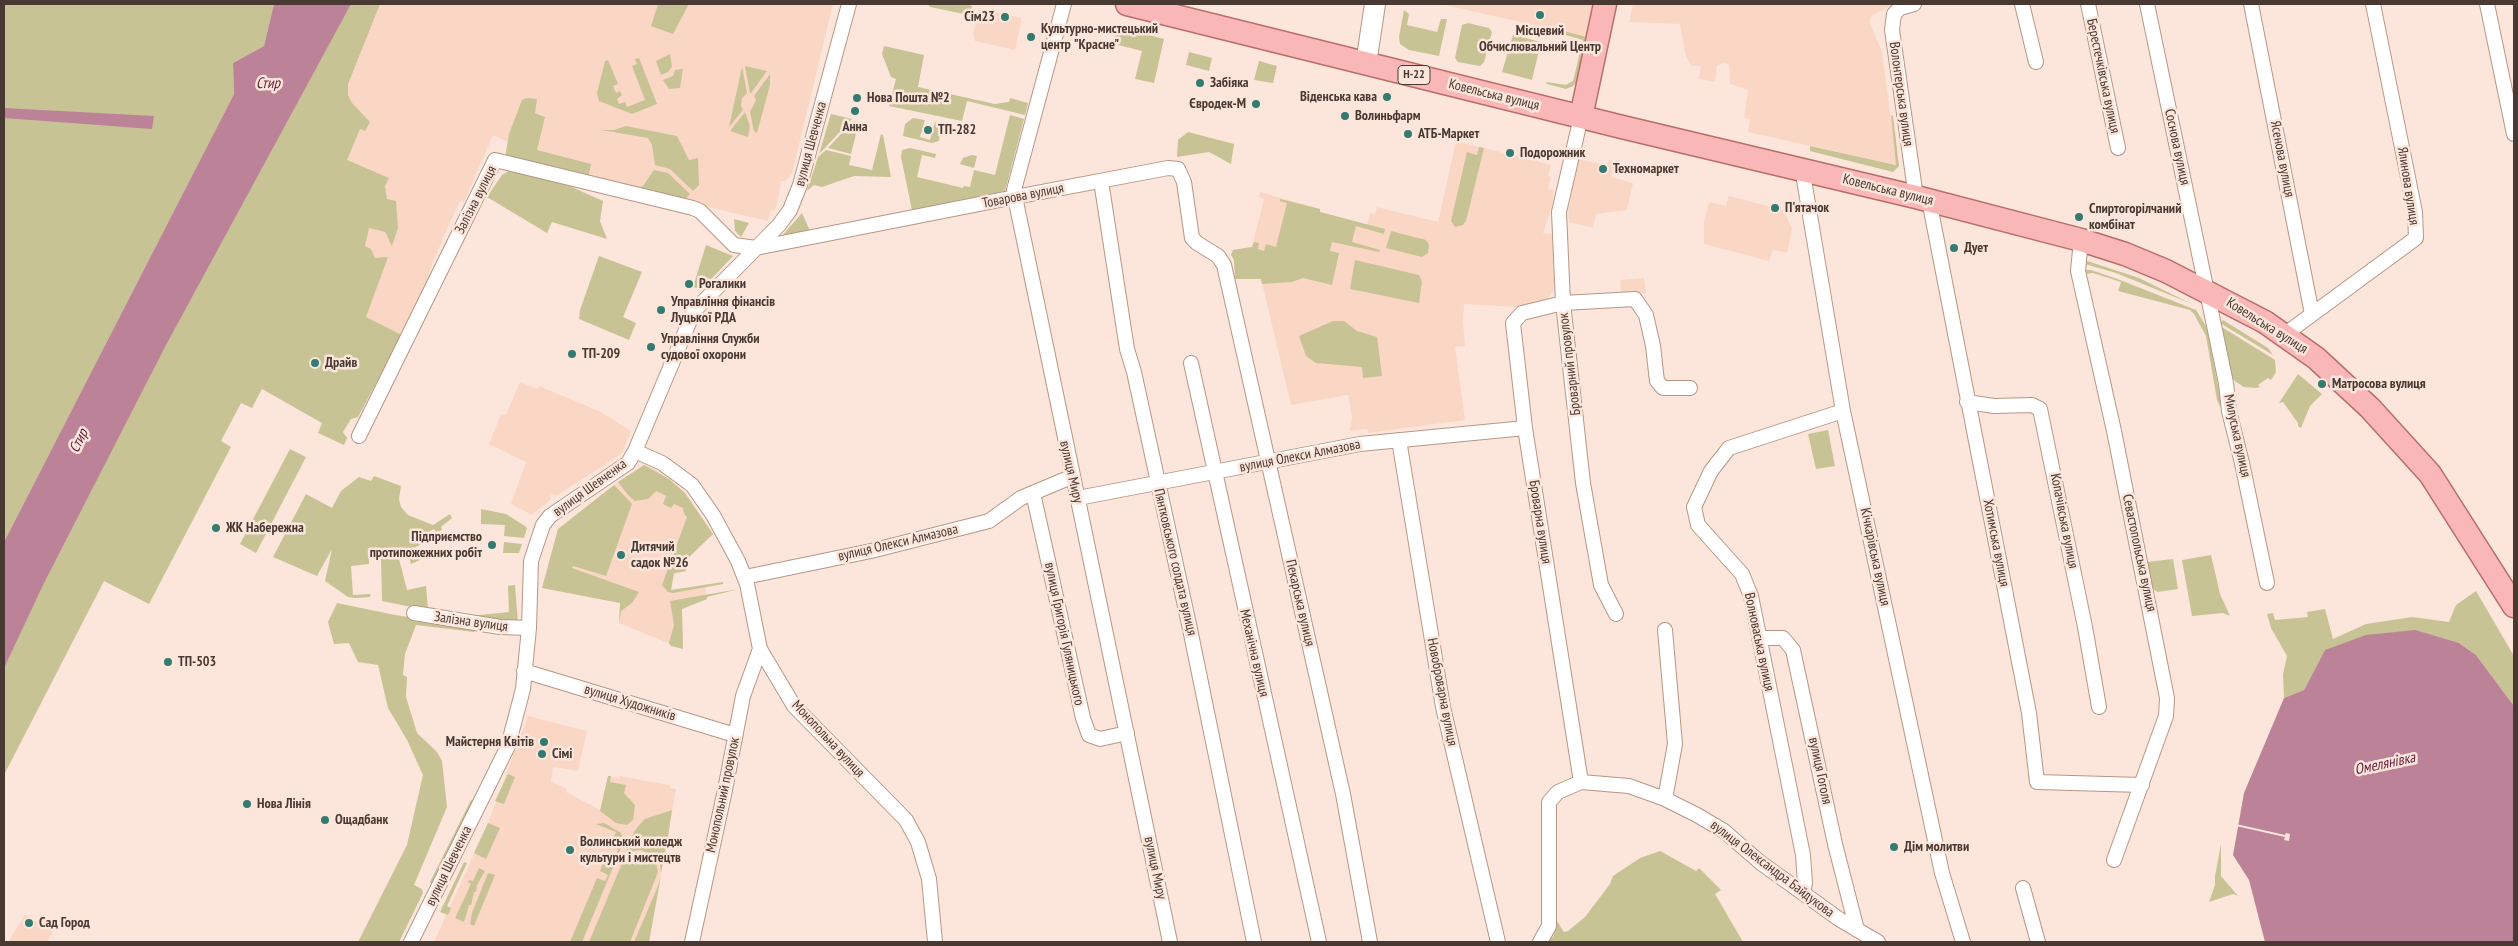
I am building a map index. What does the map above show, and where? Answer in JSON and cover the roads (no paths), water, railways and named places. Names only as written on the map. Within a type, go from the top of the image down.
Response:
[{"type":"main road","name":"Ковельська вулиця","points":[[1127,4],[1581,117],[1802,168],[2081,240],[2125,254],[2207,290],[2266,322],[2316,358],[2370,408],[2430,474],[2514,606]]},
{"type":"main road","points":[[1366,64],[1375,4]]},
{"type":"main road","points":[[1581,117],[1606,4]]},
{"type":"street","name":"вулиця Шевченка","points":[[411,942],[508,746],[520,705],[529,628],[531,561],[543,526],[550,516],[628,463],[635,451],[690,318],[709,295],[785,218],[796,198],[849,4]]},
{"type":"street","name":"вулиця Миру","points":[[1064,4],[1016,181],[1014,197],[1071,477],[1078,498],[1170,942]]},
{"type":"street","name":"Волонтерська вулиця","points":[[1914,4],[1900,8],[1894,14],[1892,30],[1923,199]]},
{"type":"street","points":[[2022,4],[2036,62]]},
{"type":"street","name":"Берестечківська вулиця","points":[[2088,4],[2118,148]]},
{"type":"street","name":"Соснова вулиця","points":[[2147,4],[2207,290]]},
{"type":"street","name":"Ясенова вулиця","points":[[2251,4],[2312,314]]},
{"type":"street","name":"Ялинова вулиця","points":[[2284,335],[2416,238],[2415,212],[2374,4]]},
{"type":"street","points":[[2487,4],[2514,134]]},
{"type":"street","points":[[1563,303],[1559,212],[1581,117]]},
{"type":"street","name":"Залізна вулиця","points":[[358,436],[495,160],[693,208],[700,211],[734,244],[756,248]]},
{"type":"street","name":"Товарова вулиця","points":[[756,248],[1168,168],[1178,169],[1183,176],[1192,238],[1218,256],[1224,264]]},
{"type":"street","name":"Кічкарівська вулиця","points":[[1802,168],[1843,411],[1942,873],[1963,942]]},
{"type":"street","name":"Пянтковського солдата вулиця","points":[[1101,181],[1119,308],[1190,628],[1254,942]]},
{"type":"street","name":"Хотимська вулиця","points":[[1923,199],[1967,402],[2029,713],[2037,782],[2142,785]]},
{"type":"street","name":"Севастопольська вулиця","points":[[2081,240],[2078,271],[2114,431],[2166,686],[2166,716],[2114,860]]},
{"type":"street","name":"Пекарська вулиця","points":[[1224,264],[1343,794],[1370,942]]},
{"type":"street","name":"Милуська вулиця","points":[[2207,290],[2211,318],[2226,383],[2229,411],[2267,583]]},
{"type":"street","name":"Броварний провулок","points":[[1616,614],[1601,584],[1584,483],[1563,303],[1636,298],[1646,315],[1653,346],[1657,381],[1663,388],[1690,388]]},
{"type":"street","name":"Броварна вулиця","points":[[1563,303],[1522,313],[1514,323],[1525,428],[1581,782]]},
{"type":"street","name":"Механічна вулиця","points":[[1191,363],[1319,942]]},
{"type":"street","name":"Копачівська вулиця","points":[[1967,402],[1994,406],[2032,405],[2040,409],[2084,617],[2099,707]]},
{"type":"street","name":"Волноваська вулиця","points":[[1803,892],[1806,883],[1803,856],[1760,638],[1745,580],[1698,525],[1694,510],[1710,471],[1729,448],[1843,411]]},
{"type":"street","name":"вулиця Олекси Алмазова","points":[[1078,498],[1158,484],[1324,450],[1399,440],[1525,428]]},
{"type":"street","name":"Новоброварна вулиця","points":[[1399,440],[1443,707],[1498,942]]},
{"type":"street","name":"Монопольна вулиця","points":[[635,451],[662,463],[692,485],[713,515],[745,577],[760,649],[794,706],[906,820],[918,842],[927,870],[935,942]]},
{"type":"street","name":"вулиця Олекси Алмазова","points":[[745,577],[871,551],[989,521],[1021,498],[1071,477]]},
{"type":"street","name":"вулиця Григорія Гуляницького","points":[[1033,493],[1083,718],[1089,735],[1100,739],[1127,733]]},
{"type":"street","name":"Залізна вулиця","points":[[414,613],[500,626],[529,628]]},
{"type":"street","points":[[1665,630],[1675,744],[1665,799]]},
{"type":"street","name":"вулиця Гоголя","points":[[1760,638],[1782,638],[1793,650],[1857,930]]},
{"type":"street","name":"Монопольний провулок","points":[[692,942],[743,696],[760,649]]},
{"type":"street","name":"вулиця Художників","points":[[524,671],[735,735]]},
{"type":"street","points":[[1540,942],[1549,926],[1549,802],[1558,792],[1581,782]]},
{"type":"street","name":"вулиця Олександра Байдукова","points":[[1581,782],[1629,786],[1665,799],[1724,831],[1761,863],[1857,930],[1878,942]]},
{"type":"street","points":[[2023,888],[2038,942]]},
{"type":"water","name":"Стир","points":[[274,4],[351,4],[166,345],[44,583],[4,668],[4,542],[234,94],[233,63],[264,46]]},
{"type":"water","points":[[4,108],[154,116],[152,129],[4,118]]},
{"type":"water","name":"Омелянівка","points":[[2415,630],[2459,643],[2476,655],[2514,706],[2514,942],[2265,942],[2249,880],[2233,855],[2244,793],[2284,698],[2304,690],[2325,650],[2366,635]]},
{"type":"place","name":"Місцевий Обчислювальний Центр","points":[[1540,15]]},
{"type":"place","name":"Сім23","points":[[1005,17]]},
{"type":"place","name":"Культурно-мистецький центр \"Красне\"","points":[[1031,37]]},
{"type":"place","name":"Забіяка","points":[[1200,83]]},
{"type":"place","name":"Віденська кава","points":[[1387,97]]},
{"type":"place","name":"Нова Пошта №2","points":[[857,98]]},
{"type":"place","name":"Євродек-М","points":[[1256,104]]},
{"type":"place","name":"Анна","points":[[855,111]]},
{"type":"place","name":"Волиньфарм","points":[[1345,116]]},
{"type":"place","name":"ТП-282","points":[[928,130]]},
{"type":"place","name":"АТБ-Маркет","points":[[1408,134]]},
{"type":"place","name":"Подорожник","points":[[1510,153]]},
{"type":"place","name":"Техномаркет","points":[[1603,169]]},
{"type":"place","name":"П'ятачок","points":[[1775,208]]},
{"type":"place","name":"Спиртогорілчаний комбінат","points":[[2079,217]]},
{"type":"place","name":"Дует","points":[[1954,248]]},
{"type":"place","name":"Рогалики","points":[[689,284]]},
{"type":"place","name":"Управління фінансів Луцької РДА","points":[[661,310]]},
{"type":"place","name":"Управління Служби судової охорони","points":[[651,347]]},
{"type":"place","name":"ТП-209","points":[[572,354]]},
{"type":"place","name":"Драйв","points":[[315,363]]},
{"type":"place","name":"Матросова вулиця","points":[[2322,384]]},
{"type":"place","name":"ЖК Набережна","points":[[216,528]]},
{"type":"place","name":"Підприємство протипожежних робіт","points":[[492,545]]},
{"type":"place","name":"Дитячий садок №26","points":[[621,555]]},
{"type":"place","name":"ТП-503","points":[[168,662]]},
{"type":"place","name":"Майстерня Квітів","points":[[544,742]]},
{"type":"place","name":"Сімі","points":[[542,754]]},
{"type":"place","name":"Нова Лінія","points":[[247,804]]},
{"type":"place","name":"Ощадбанк","points":[[325,820]]},
{"type":"place","name":"Дім молитви","points":[[1894,847]]},
{"type":"place","name":"Волинський коледж культури і мистецтв","points":[[570,850]]},
{"type":"place","name":"Сад Город","points":[[29,923]]}]
